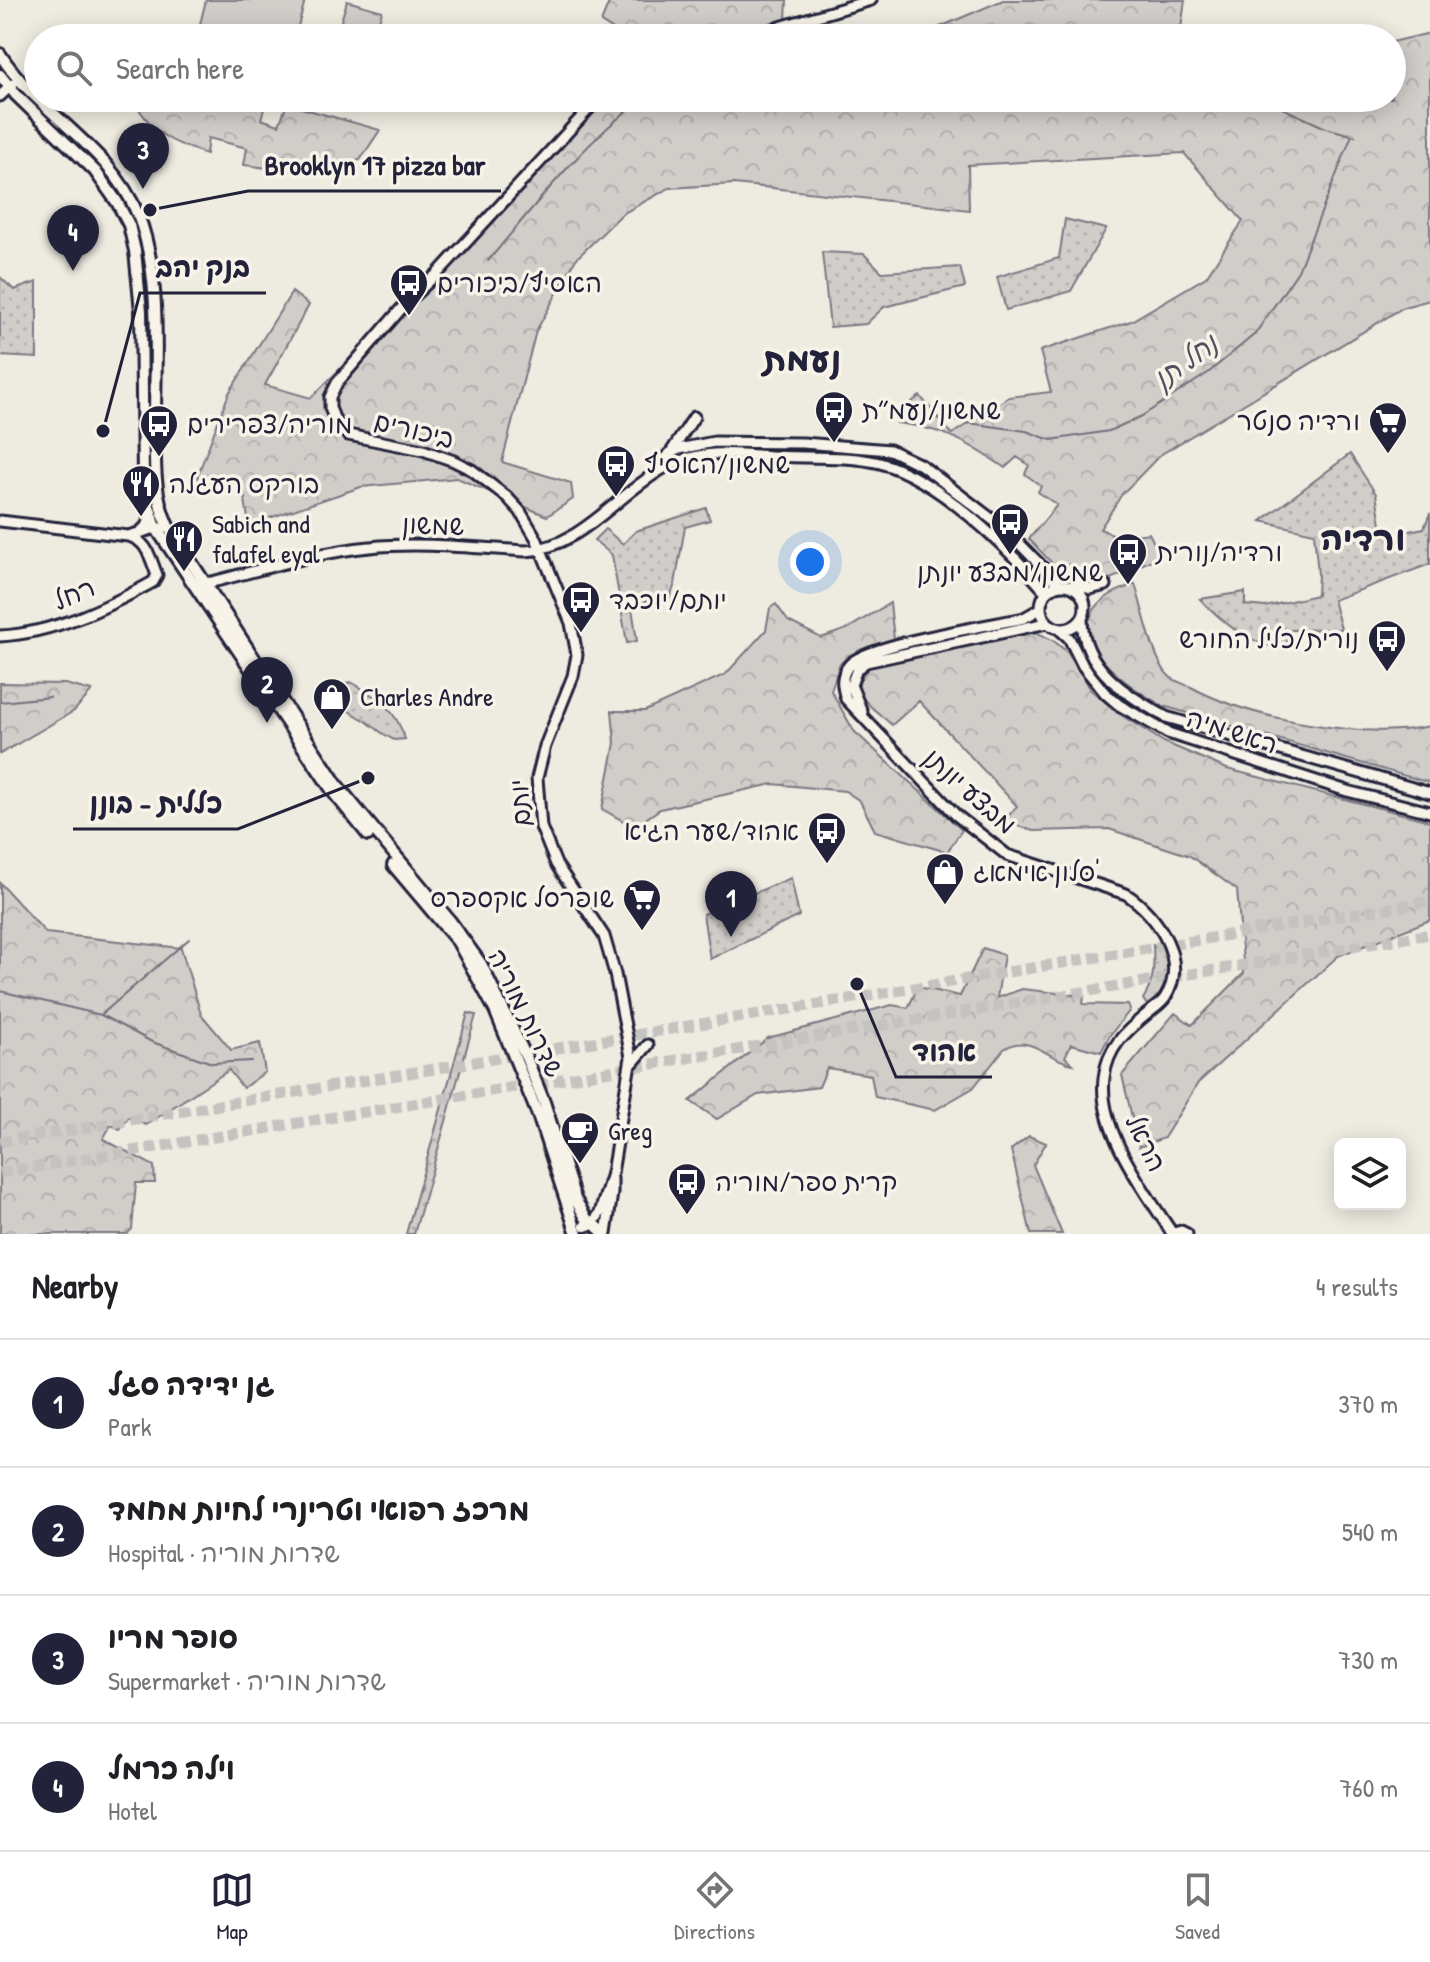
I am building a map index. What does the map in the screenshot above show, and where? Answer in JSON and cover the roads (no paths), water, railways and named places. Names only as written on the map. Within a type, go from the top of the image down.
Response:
[{"type":"main road","name":"שדרות מוריה","points":[[0,54],[24,84]]},
{"type":"main road","name":"שדרות מוריה","points":[[0,75],[24,101]]},
{"type":"main road","name":"שדרות מוריה","points":[[35,112],[95,171],[129,225],[141,311],[142,461],[150,513],[191,581],[334,793],[458,942],[472,965],[498,1016],[538,1115],[578,1234]]},
{"type":"main road","name":"שדרות מוריה","points":[[52,112],[109,168],[129,197],[140,221],[151,269],[155,328],[156,478],[162,531],[205,584],[337,785],[378,830],[457,930],[487,974],[526,1057],[550,1119],[575,1199],[591,1223]]},
{"type":"main road","points":[[134,535],[149,524],[150,513]]},
{"type":"main road","points":[[578,1234],[591,1223],[605,1234]]},
{"type":"street","points":[[790,24],[871,0]]},
{"type":"street","points":[[0,96],[19,79]]},
{"type":"street","name":"ביכורים","points":[[542,549],[520,511],[472,470],[423,450],[348,435],[340,429],[332,415],[330,397],[337,383],[407,302],[586,112]]},
{"type":"street","name":"שמשון","points":[[654,473],[694,417]]},
{"type":"street","points":[[692,433],[700,439],[714,442]]},
{"type":"street","points":[[669,454],[685,446],[714,442],[877,448],[901,454],[921,465],[1006,530],[1058,583],[1081,593],[1085,608],[1082,619],[1072,628],[1059,629],[1047,623],[1040,609],[1046,592],[1058,583],[1071,581],[1090,589],[1106,585]]},
{"type":"street","name":"שמשון","points":[[191,581],[205,584],[318,556],[374,546],[542,549],[570,538],[654,473],[686,457],[721,452],[879,463],[897,470],[941,495],[987,531],[1046,592]]},
{"type":"street","points":[[0,521],[134,535],[162,531]]},
{"type":"street","points":[[148,553],[150,544],[162,531]]},
{"type":"street","points":[[134,535],[142,541],[148,553]]},
{"type":"street","points":[[526,551],[535,546],[536,538],[557,541],[570,538]]},
{"type":"street","points":[[548,565],[554,545]]},
{"type":"street","name":"יותם","points":[[542,549],[571,623],[577,655],[573,676],[545,746],[537,778],[541,827],[556,864],[604,936],[615,974],[628,1046],[630,1066],[624,1087]]},
{"type":"street","points":[[526,551],[541,557],[548,565]]},
{"type":"street","name":"רחל","points":[[0,636],[26,634],[61,625],[151,584],[157,575],[148,553]]},
{"type":"street","name":"מבצע יונתן","points":[[1040,609],[1024,618],[873,650],[848,666],[842,687],[846,699],[956,815],[1007,855],[1126,894],[1138,902],[1154,921],[1170,945],[1174,981],[1164,1000],[1118,1040],[1106,1065]]},
{"type":"street","name":"ראש מיה","points":[[1082,619],[1082,631],[1089,652],[1099,667],[1130,696],[1166,717],[1430,793]]},
{"type":"street","name":"מבצע יונתן","points":[[867,722],[851,685],[857,669],[866,662],[1047,623]]},
{"type":"street","name":"ראש מיה","points":[[1059,629],[1069,638],[1083,666],[1105,693],[1119,705],[1168,733],[1347,791],[1430,812]]},
{"type":"street","points":[[630,1066],[648,1045]]},
{"type":"street","name":"יותם","points":[[605,1234],[628,1046]]},
{"type":"street","name":"הראל","points":[[1106,1065],[1103,1089],[1109,1119],[1130,1165],[1172,1234]]},
{"type":"street","name":"יותם","points":[[591,1223],[600,1213],[612,1173]]},
{"type":"street","points":[[1172,1234],[1181,1231],[1187,1234]]},
{"type":"waterway","points":[[488,261],[580,155],[626,112]]},
{"type":"waterway","points":[[1291,112],[1326,128],[1355,136]]},
{"type":"waterway","name":"נחל תן","points":[[920,412],[939,419],[1026,431],[1051,440],[1109,431],[1142,416],[1208,373],[1255,334],[1298,271],[1352,135]]},
{"type":"waterway","points":[[0,702],[50,697]]},
{"type":"waterway","points":[[102,1014],[189,939]]},
{"type":"waterway","points":[[0,991],[101,1015],[152,1042],[212,1063],[251,1061]]},
{"type":"tunnel","points":[[0,1142],[1430,901]]},
{"type":"tunnel","points":[[0,1173],[1430,934]]},
{"type":"place","name":"סופר מריו","points":[[143,189]]},
{"type":"place","name":"Brooklyn 17 pizza bar","points":[[150,210]]},
{"type":"place","name":"וילה כרמל","points":[[73,271]]},
{"type":"place","name":"האסיף/ביכורים","points":[[409,317]]},
{"type":"place","name":"בנק יהב","points":[[103,431]]},
{"type":"place","name":"שמשון/נעמ״ת","points":[[834,444]]},
{"type":"place","name":"ורדיה סנטר","points":[[1388,455]]},
{"type":"place","name":"מוריה/צפרירים","points":[[159,458]]},
{"type":"place","name":"שמשון/האסיף","points":[[616,498]]},
{"type":"place","name":"בורקס העגלה","points":[[141,518]]},
{"type":"place","name":"שמשון/מבצע יונתן","points":[[1010,556]]},
{"type":"place","name":"Sabich and falafel eyal","points":[[184,573]]},
{"type":"place","name":"ורדיה/נורית","points":[[1128,586]]},
{"type":"place","name":"יותם/יוכבד","points":[[581,634]]},
{"type":"place","name":"נורית/כליל החורש","points":[[1387,673]]},
{"type":"place","name":"מרכז רפואי וטרינרי לחיות מחמד","points":[[267,723]]},
{"type":"place","name":"Charles Andre","points":[[332,731]]},
{"type":"place","name":"כללית - בונן","points":[[368,778]]},
{"type":"place","name":"אהוד/שער הגיא","points":[[827,865]]},
{"type":"place","name":"סלון אימאג'","points":[[945,906]]},
{"type":"place","name":"שופרסל אקספרס","points":[[642,932]]},
{"type":"place","name":"גן ידידה סגל","points":[[731,937]]},
{"type":"place","name":"אהוד","points":[[857,984]]},
{"type":"place","name":"Greg","points":[[580,1165]]},
{"type":"place","name":"קרית ספר/מוריה","points":[[687,1216]]},
{"type":"district","name":"נעמת","points":[[802,359]]},
{"type":"district","name":"ורדיה","points":[[1363,538]]}]
